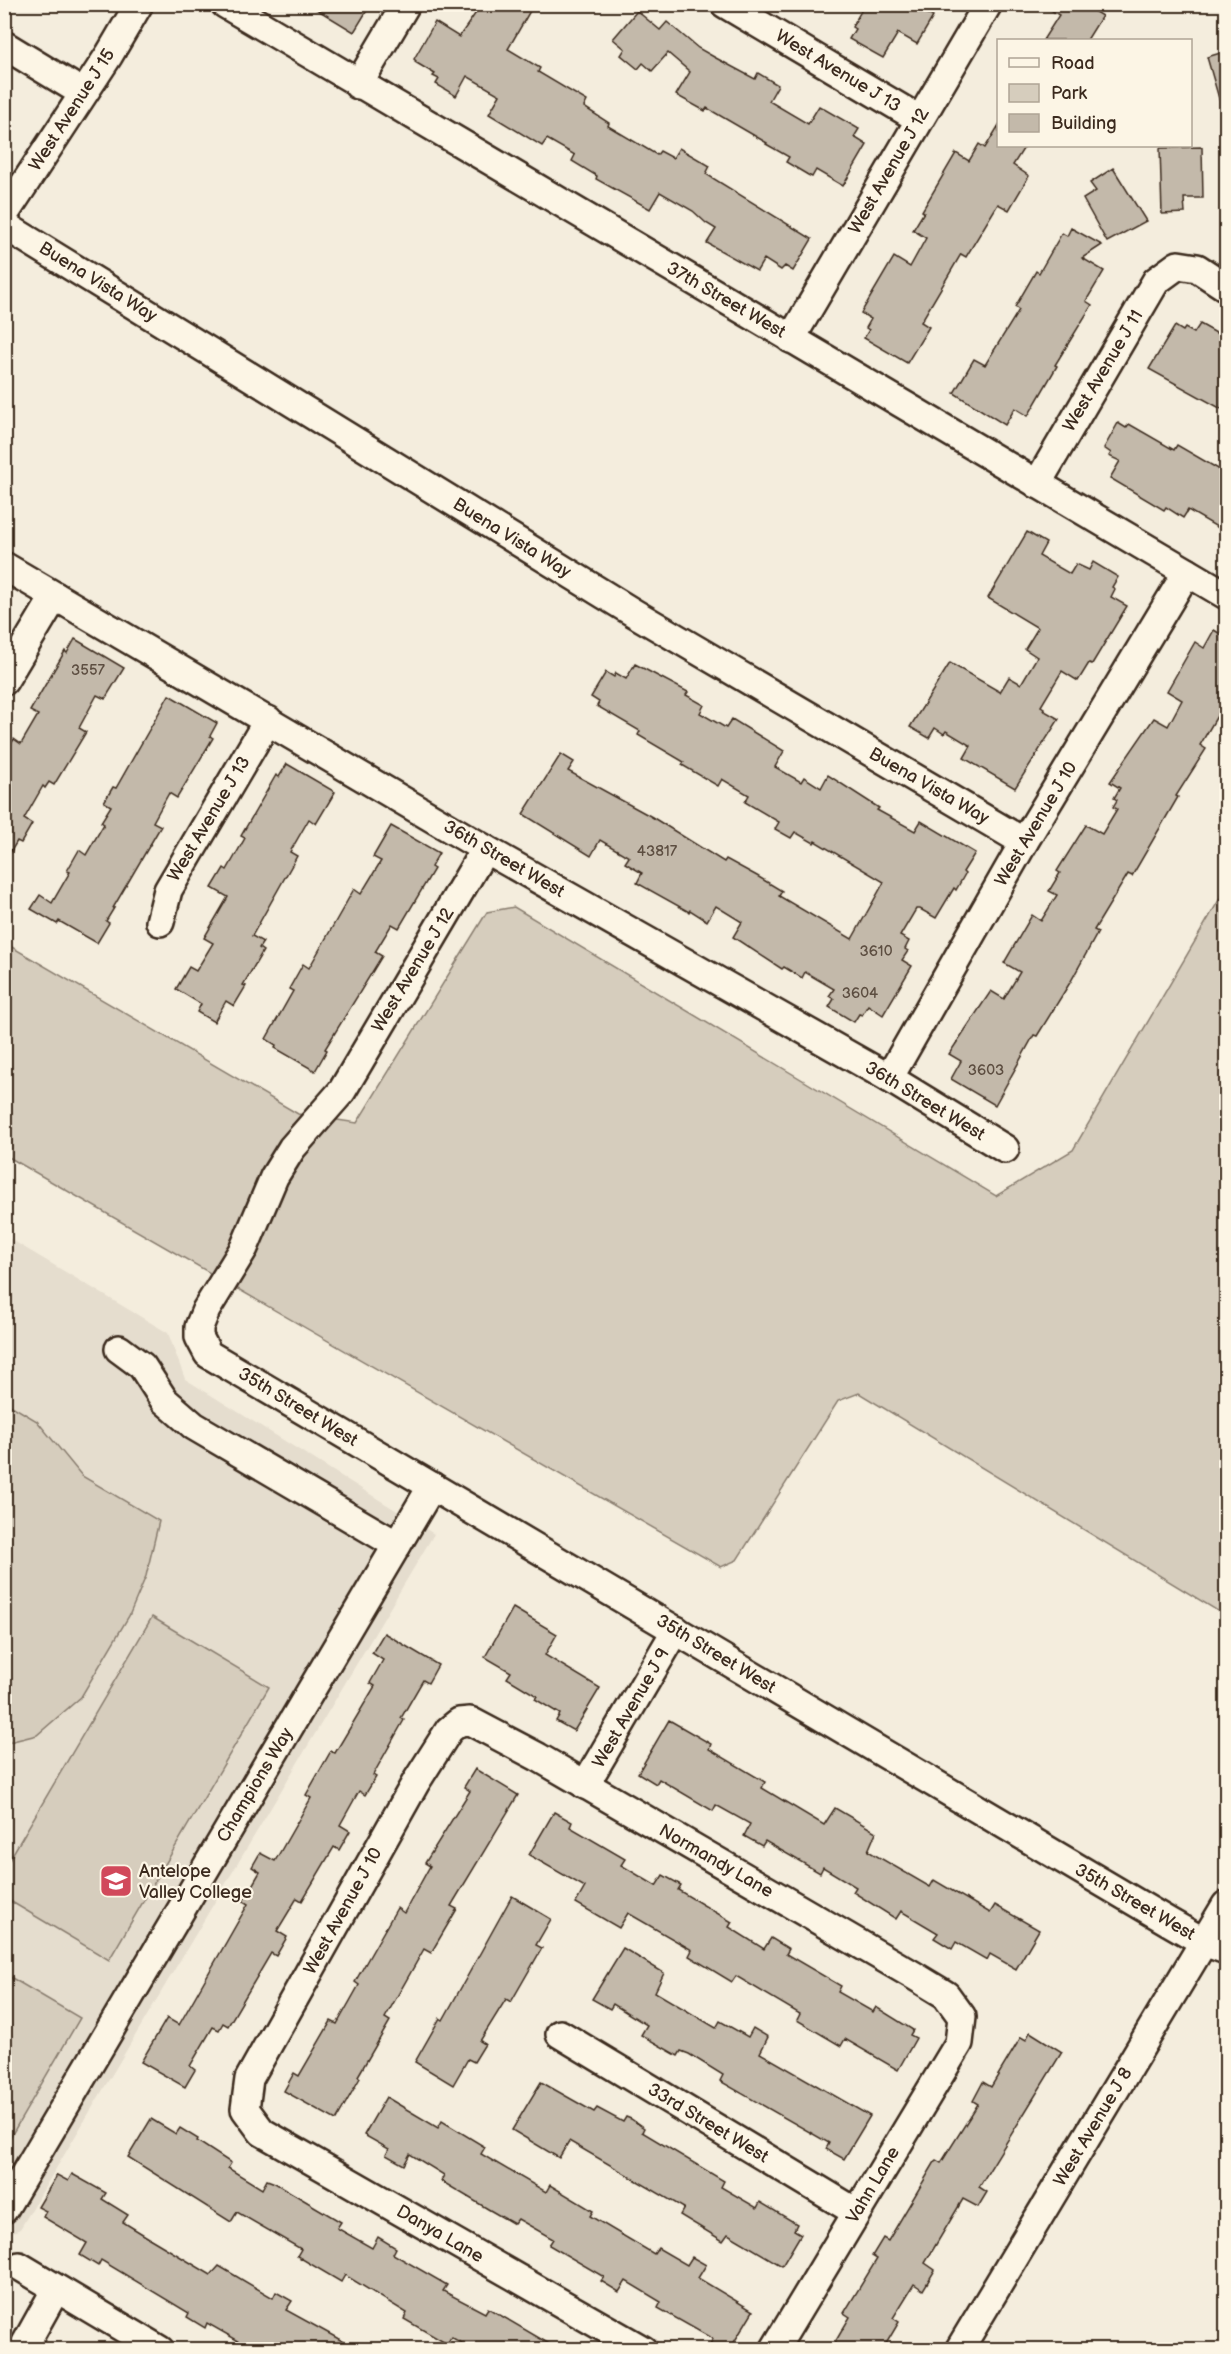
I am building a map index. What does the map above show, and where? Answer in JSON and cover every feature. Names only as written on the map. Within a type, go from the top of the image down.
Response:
[{"type":"street","name":"West Avenue J 15","points":[[4,215],[139,4]]},
{"type":"street","name":"37th Street West","points":[[225,4],[358,85],[1227,595]]},
{"type":"street","points":[[358,85],[406,4]]},
{"type":"street","name":"West Avenue J 13","points":[[725,4],[919,119]]},
{"type":"street","name":"West Avenue J 12","points":[[791,339],[988,4]]},
{"type":"street","points":[[4,45],[83,93]]},
{"type":"street","name":"Buena Vista Way","points":[[4,225],[634,613],[1024,842]]},
{"type":"street","name":"West Avenue J 11","points":[[1037,484],[1156,281],[1178,265],[1197,268],[1227,286]]},
{"type":"street","name":"36th Street West","points":[[4,566],[485,849],[889,1078],[1005,1149]]},
{"type":"street","name":"West Avenue J 10","points":[[889,1078],[1024,842],[1187,572]]},
{"type":"street","points":[[4,681],[55,596]]},
{"type":"street","name":"West Avenue J 13","points":[[160,922],[168,890],[268,720]]},
{"type":"street","name":"West Avenue J 12","points":[[208,1354],[199,1337],[199,1327],[206,1310],[244,1248],[274,1177],[292,1148],[342,1091],[485,849]]},
{"type":"street","points":[[119,1348],[142,1366],[164,1400],[194,1426],[397,1545]]},
{"type":"street","name":"35th Street West","points":[[208,1354],[1215,1946]]},
{"type":"street","name":"Champions Way","points":[[4,2209],[432,1486]]},
{"type":"street","name":"West Avenue J 9","points":[[585,1785],[676,1630]]},
{"type":"street","name":"Normandy Lane","points":[[459,1722],[470,1721],[585,1785],[946,1995],[962,2017]]},
{"type":"street","name":"West Avenue J 10","points":[[245,2109],[249,2079],[416,1782],[449,1730],[459,1722]]},
{"type":"street","name":"West Avenue J 8","points":[[959,2349],[1215,1946],[1227,1905]]},
{"type":"street","name":"Vahn Lane","points":[[774,2349],[959,2043],[962,2017]]},
{"type":"street","name":"33rd Street West","points":[[560,2034],[856,2212]]},
{"type":"street","name":"Danya Lane","points":[[245,2109],[262,2132],[643,2349]]},
{"type":"street","points":[[19,2266],[160,2349]]},
{"type":"street","points":[[22,2349],[56,2289]]},
{"type":"shaded area","name":"Antelope Valley College","points":[[5,1236],[168,1333],[185,1379],[434,1534],[20,2229],[5,2236]]},
{"type":"green space","points":[[1226,888],[1226,1616],[859,1393],[838,1401],[737,1560],[721,1567],[5,1155],[5,943],[298,1114],[357,1123],[487,912],[514,907],[996,1196],[1073,1150]]},
{"type":"green space","points":[[5,1402],[37,1421],[82,1476],[159,1521],[146,1576],[129,1616],[81,1697],[37,1735],[5,1743]]},
{"type":"green space","points":[[152,1617],[269,1687],[109,1960],[5,1898],[5,1867]]},
{"type":"green space","points":[[5,1974],[80,2018],[7,2143],[4,2141]]},
{"type":"building","points":[[308,4],[371,4],[354,32]]},
{"type":"building","points":[[482,4],[534,4],[508,49],[540,68],[538,72],[587,101],[584,107],[609,123],[608,126],[657,155],[660,151],[673,158],[679,148],[710,166],[706,174],[812,239],[793,271],[785,266],[781,270],[764,259],[757,271],[707,243],[716,229],[693,211],[660,192],[650,209],[596,179],[597,176],[572,161],[575,155],[547,139],[542,146],[489,114],[500,95],[467,76],[456,96],[436,84],[439,79],[433,76],[435,74],[415,62],[414,59],[435,22],[459,37]]},
{"type":"building","points":[[865,4],[929,4],[924,12],[933,17],[917,44],[898,33],[883,58],[849,39],[855,29],[852,27]]},
{"type":"building","points":[[1041,4],[1082,4],[1102,16],[1088,39],[1044,39],[1059,15]]},
{"type":"building","points":[[637,11],[660,30],[667,22],[698,48],[755,79],[758,73],[778,85],[769,101],[808,124],[819,106],[859,129],[854,137],[867,145],[843,186],[816,170],[812,177],[808,175],[786,162],[789,157],[767,143],[707,108],[705,111],[676,95],[690,72],[668,53],[652,71],[643,63],[638,69],[621,55],[625,49],[613,39]]},
{"type":"building","points":[[1227,51],[1227,108],[1222,109],[1207,57]]},
{"type":"building","points":[[997,128],[997,147],[1024,147],[1013,165],[1029,176],[1009,210],[998,204],[966,257],[961,254],[921,322],[929,327],[907,363],[864,338],[869,330],[866,328],[871,319],[861,313],[894,257],[910,267],[926,238],[913,230],[956,153],[969,161],[979,144],[985,148]]},
{"type":"building","points":[[1202,147],[1203,198],[1184,198],[1185,213],[1162,214],[1160,148]]},
{"type":"building","points":[[1113,168],[1146,221],[1107,242],[1083,199],[1096,191],[1090,183]]},
{"type":"building","points":[[1071,228],[1102,245],[1082,258],[1104,271],[1086,301],[1092,305],[1055,365],[1057,366],[1028,416],[1015,408],[1005,425],[954,393],[974,359],[985,365],[1019,310],[1015,307],[1036,271],[1039,273],[1062,233],[1067,236]]},
{"type":"building","points":[[1200,324],[1227,339],[1227,412],[1149,369],[1175,326],[1183,331],[1185,328],[1194,333]]},
{"type":"building","points":[[1118,423],[1126,428],[1129,424],[1174,450],[1177,445],[1227,474],[1227,533],[1188,510],[1183,518],[1166,507],[1164,510],[1110,478],[1120,461],[1109,456],[1111,453],[1104,448]]},
{"type":"building","points":[[1027,532],[1046,543],[1039,556],[1070,574],[1076,564],[1089,570],[1093,562],[1118,577],[1112,587],[1115,589],[1111,597],[1127,606],[1092,664],[1089,663],[1078,681],[1062,671],[1041,706],[1043,710],[1059,719],[1015,788],[964,758],[971,746],[946,731],[944,734],[935,728],[929,738],[910,727],[950,663],[1000,692],[1009,677],[1021,684],[1037,657],[1025,649],[1038,628],[988,598]]},
{"type":"building","points":[[1214,630],[1227,638],[1227,699],[1200,745],[1206,749],[1176,796],[1178,797],[1132,876],[1128,874],[1094,930],[1098,932],[1071,981],[1037,1036],[1034,1035],[995,1105],[951,1079],[961,1061],[949,1054],[991,991],[1004,999],[1020,972],[1004,963],[1032,915],[1041,921],[1057,895],[1049,891],[1060,873],[1057,871],[1086,825],[1102,834],[1117,809],[1113,807],[1117,800],[1114,798],[1120,788],[1110,782],[1154,718],[1168,726],[1182,700],[1167,691],[1195,642],[1204,648]]},
{"type":"building","points":[[75,639],[124,668],[105,699],[97,695],[79,728],[86,732],[54,785],[49,782],[45,788],[43,786],[24,819],[32,824],[21,843],[17,841],[4,863],[4,755],[14,739],[21,744],[38,715],[30,711],[65,651],[67,653]]},
{"type":"building","points":[[635,664],[688,692],[686,695],[704,705],[700,713],[726,728],[732,719],[784,751],[775,767],[801,782],[804,777],[821,788],[828,775],[879,808],[877,810],[915,831],[921,821],[975,853],[963,872],[965,874],[956,890],[954,888],[936,918],[916,909],[900,936],[909,941],[905,949],[908,951],[902,960],[912,966],[883,1015],[868,1005],[854,1022],[829,1007],[834,999],[829,996],[834,989],[805,972],[802,978],[784,967],[782,969],[733,937],[742,922],[716,906],[707,921],[637,883],[642,873],[625,863],[629,857],[600,840],[591,856],[523,814],[561,754],[574,762],[568,771],[652,817],[724,862],[726,859],[757,876],[782,891],[779,896],[852,939],[884,882],[815,841],[814,843],[795,832],[791,838],[775,829],[779,822],[745,802],[749,795],[722,779],[718,786],[682,765],[684,762],[638,735],[640,731],[597,706],[599,702],[591,697],[606,672],[614,677],[616,673],[626,679]]},
{"type":"building","points":[[169,695],[217,723],[210,736],[213,738],[177,798],[169,793],[153,822],[161,826],[113,908],[106,921],[109,923],[97,943],[59,921],[57,924],[31,909],[40,895],[52,903],[70,872],[67,871],[79,850],[86,855],[104,824],[101,822],[111,806],[104,802],[113,787],[116,788]]},
{"type":"building","points":[[287,764],[335,792],[316,824],[309,819],[290,852],[297,856],[252,936],[263,942],[259,948],[263,951],[243,985],[246,986],[234,1006],[226,1001],[214,1022],[197,1012],[201,1004],[176,989],[189,967],[196,971],[213,943],[204,938],[228,897],[212,888],[224,868],[227,870],[245,838],[241,836],[276,775],[279,777]]},
{"type":"building","points":[[391,826],[439,853],[431,867],[434,869],[399,928],[392,924],[375,952],[382,956],[325,1049],[327,1050],[315,1071],[275,1048],[276,1045],[266,1039],[293,991],[289,989],[303,964],[309,968],[354,889],[361,894],[381,861],[373,857]]},
{"type":"building","points":[[513,1608],[557,1634],[545,1655],[600,1688],[574,1731],[556,1721],[560,1714],[535,1699],[537,1696],[507,1678],[511,1672],[485,1657]]},
{"type":"building","points":[[384,1633],[438,1665],[428,1683],[423,1680],[401,1718],[404,1720],[373,1775],[376,1777],[365,1795],[359,1791],[340,1825],[350,1831],[339,1850],[334,1847],[302,1901],[297,1898],[277,1931],[287,1937],[276,1956],[271,1953],[228,2026],[223,2023],[219,2030],[213,2027],[190,2066],[195,2070],[185,2087],[141,2062],[167,2018],[179,2025],[248,1904],[243,1901],[260,1872],[252,1867],[260,1853],[275,1861],[311,1798],[306,1795],[331,1751],[335,1753],[375,1686],[370,1683],[383,1660],[372,1653]]},
{"type":"building","points":[[669,1720],[711,1744],[709,1749],[765,1782],[762,1788],[824,1825],[835,1808],[876,1832],[868,1851],[930,1887],[934,1880],[990,1913],[995,1905],[1039,1930],[1016,1969],[990,1954],[987,1960],[956,1942],[952,1949],[934,1938],[938,1933],[901,1911],[896,1919],[853,1892],[856,1887],[823,1867],[820,1873],[765,1841],[762,1846],[744,1836],[750,1824],[716,1805],[713,1811],[659,1779],[656,1784],[638,1773]]},
{"type":"building","points":[[475,1769],[518,1795],[451,1906],[457,1909],[431,1953],[424,1949],[385,2018],[390,2021],[336,2120],[284,2091],[294,2073],[299,2076],[331,2021],[337,2024],[359,1985],[355,1982],[397,1908],[404,1913],[430,1866],[425,1863],[470,1791],[464,1787]]},
{"type":"building","points":[[554,1812],[572,1822],[570,1827],[625,1859],[621,1865],[656,1886],[663,1875],[681,1885],[678,1890],[732,1922],[729,1927],[764,1949],[771,1938],[789,1949],[786,1954],[841,1986],[838,1992],[873,2012],[876,2007],[913,2030],[910,2035],[916,2038],[898,2070],[845,2039],[841,2046],[797,2020],[800,2014],[736,1976],[732,1982],[689,1956],[692,1950],[628,1913],[619,1928],[576,1903],[585,1887],[529,1855]]},
{"type":"building","points":[[512,1896],[551,1919],[536,1945],[542,1948],[511,2002],[506,1999],[480,2041],[485,2044],[474,2062],[468,2059],[453,2085],[415,2062],[440,2018],[443,2020]]},
{"type":"building","points":[[623,1948],[664,1973],[655,1992],[716,2028],[720,2021],[748,2037],[753,2028],[768,2037],[760,2053],[870,2116],[844,2159],[826,2149],[829,2143],[720,2081],[723,2075],[689,2054],[681,2051],[678,2056],[641,2035],[647,2025],[613,2004],[610,2009],[592,1999]]},
{"type":"building","points":[[1030,2032],[1062,2052],[979,2187],[987,2192],[978,2207],[963,2199],[925,2263],[935,2270],[923,2290],[914,2284],[893,2318],[899,2322],[883,2349],[831,2349],[850,2317],[844,2313],[877,2259],[872,2256],[883,2238],[888,2241],[936,2160],[941,2163],[978,2104],[973,2101],[983,2082],[991,2087],[1021,2037],[1026,2040]]},
{"type":"building","points":[[541,2082],[594,2112],[597,2108],[623,2122],[626,2117],[631,2119],[644,2128],[642,2132],[724,2181],[721,2187],[757,2208],[760,2202],[797,2224],[794,2230],[801,2234],[782,2266],[728,2234],[723,2241],[680,2215],[684,2208],[569,2141],[559,2158],[512,2130]]},
{"type":"building","points":[[386,2097],[438,2128],[442,2121],[485,2147],[481,2154],[546,2192],[550,2185],[593,2211],[590,2216],[654,2254],[658,2248],[687,2265],[692,2257],[706,2265],[698,2278],[753,2311],[730,2349],[720,2349],[710,2344],[713,2339],[658,2308],[661,2302],[626,2281],[619,2292],[601,2281],[604,2277],[549,2245],[553,2239],[518,2219],[514,2224],[488,2209],[441,2181],[444,2175],[410,2154],[404,2165],[386,2155],[389,2149],[364,2135]]},
{"type":"building","points":[[151,2119],[176,2134],[180,2128],[198,2139],[197,2141],[231,2163],[228,2168],[262,2189],[267,2180],[275,2183],[341,2222],[337,2228],[372,2248],[378,2237],[396,2248],[393,2254],[447,2285],[443,2291],[485,2313],[488,2308],[558,2349],[472,2349],[451,2337],[447,2344],[404,2319],[407,2313],[345,2275],[341,2282],[297,2256],[301,2249],[237,2212],[231,2222],[128,2157]]},
{"type":"building","points":[[72,2174],[106,2193],[102,2199],[128,2215],[123,2222],[149,2238],[211,2275],[219,2266],[273,2298],[276,2292],[292,2301],[286,2310],[357,2349],[241,2349],[244,2344],[207,2323],[205,2328],[187,2317],[189,2313],[101,2260],[98,2266],[80,2255],[87,2243],[43,2217],[46,2211],[38,2207],[57,2175],[68,2181]]},
{"type":"place","name":"Antelope Valley College","points":[[116,1881]]}]
